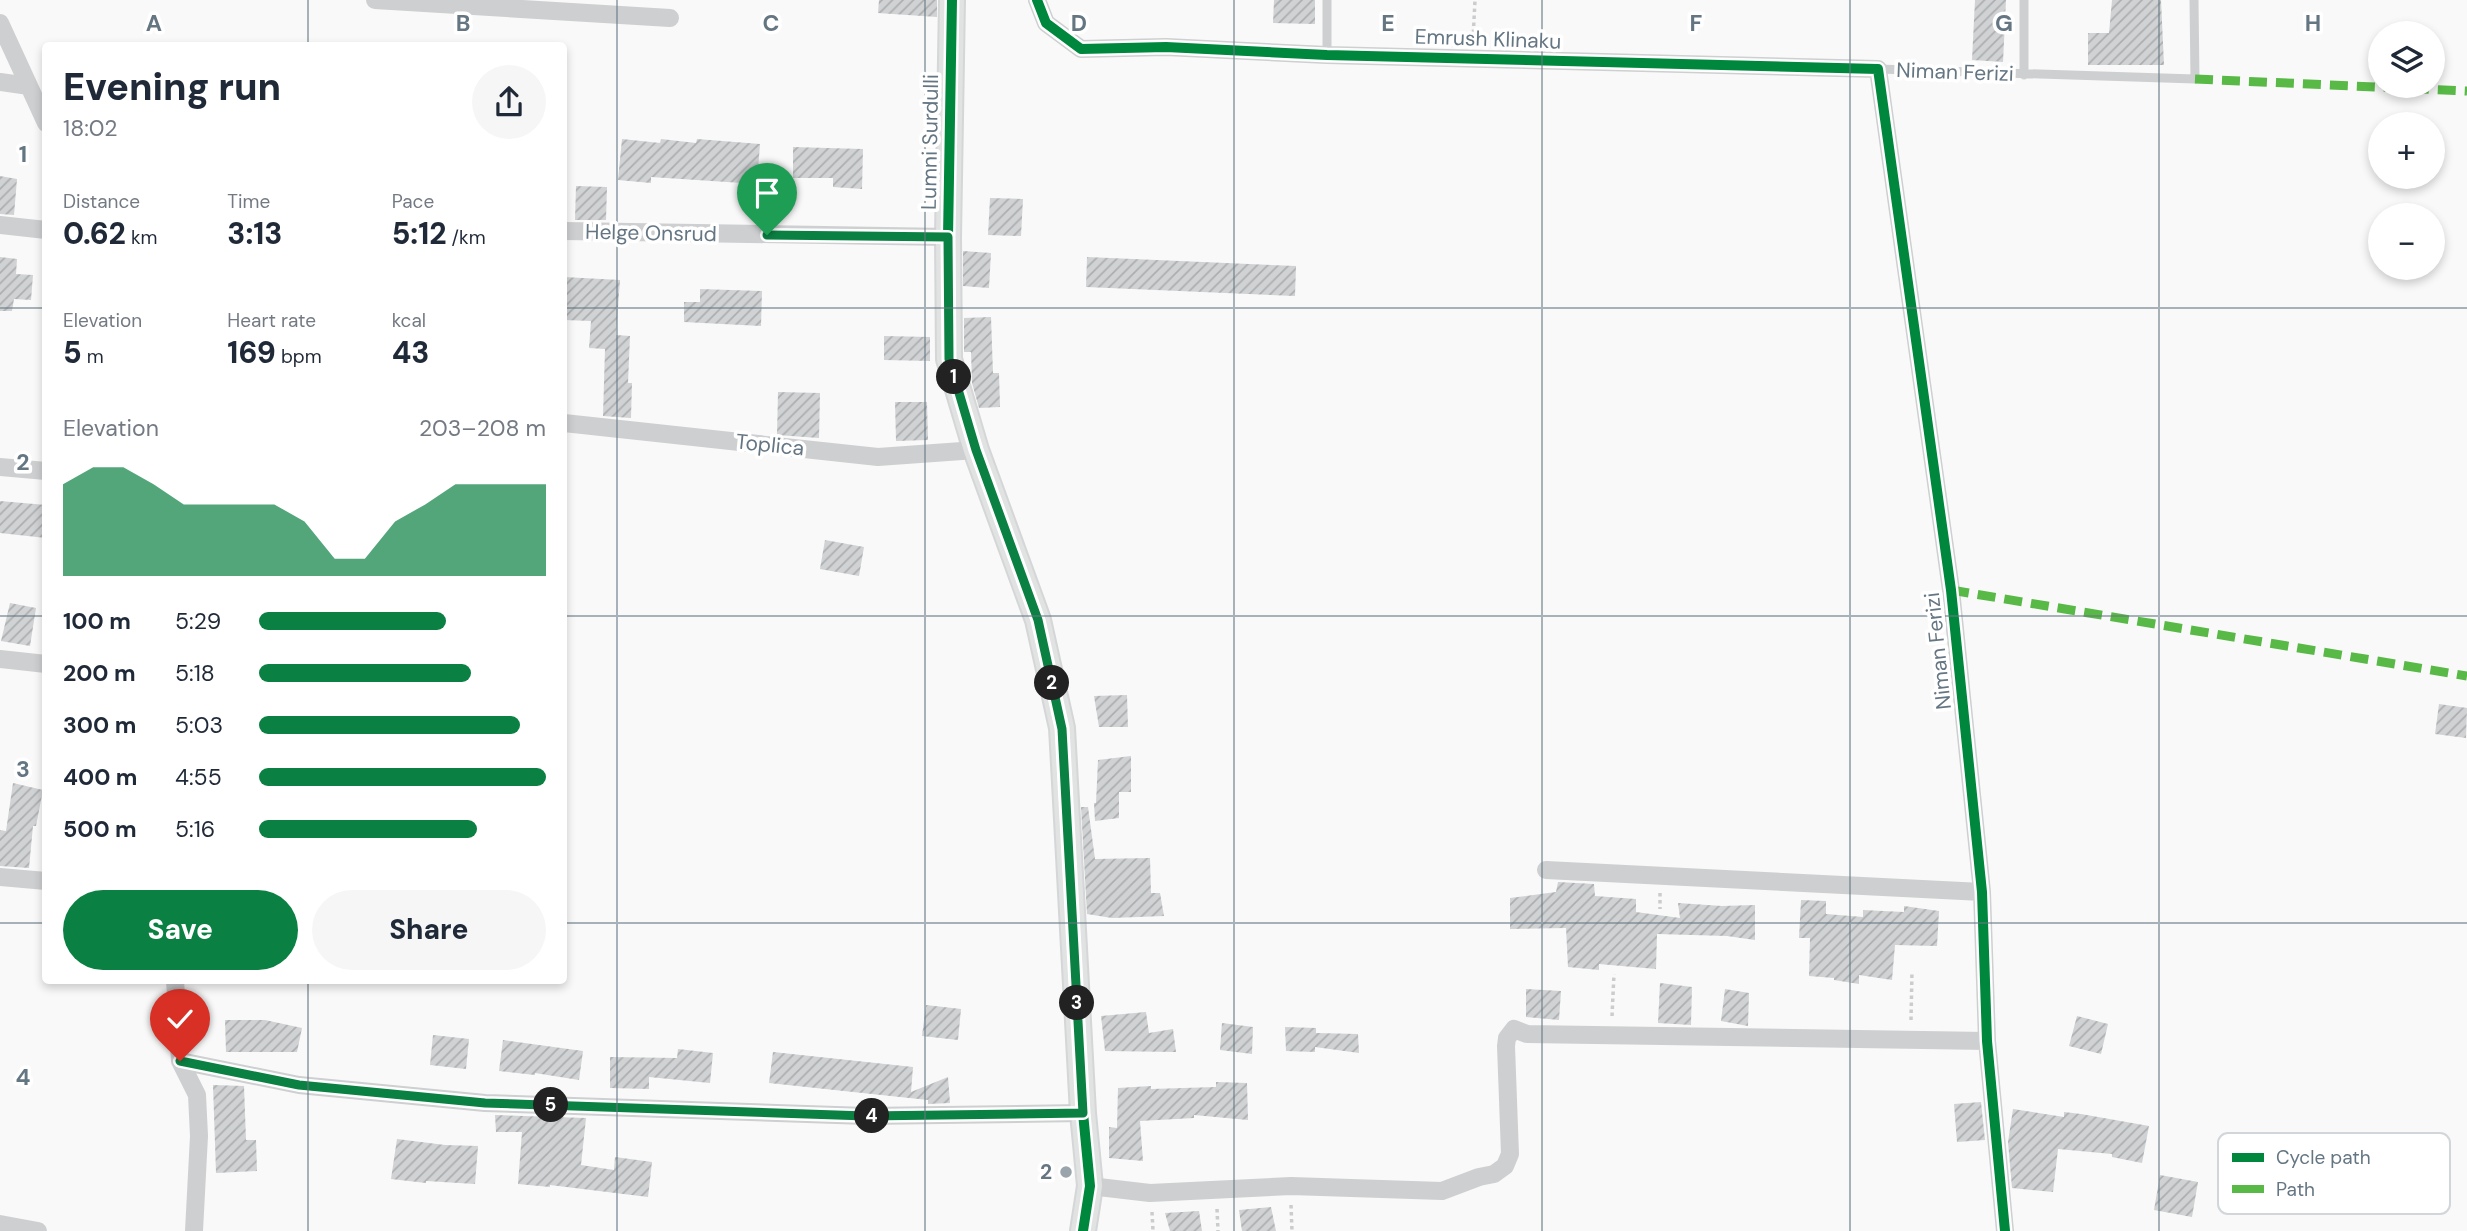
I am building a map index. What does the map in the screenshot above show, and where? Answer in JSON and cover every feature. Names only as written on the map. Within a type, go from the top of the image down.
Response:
[{"type":"street","points":[[375,0],[670,18]]},
{"type":"street","name":"Lumni Surdulli","points":[[952,0],[949,359],[976,450],[1038,620],[1062,729],[1083,1113],[1090,1186],[1083,1231]]},
{"type":"street","name":"Emrush Klinaku","points":[[1037,0],[1046,23],[1081,49],[1166,47],[1327,55],[1878,69]]},
{"type":"street","points":[[0,23],[42,114]]},
{"type":"street","name":"Niman Ferizi","points":[[1878,69],[1943,520],[1982,891],[1987,1041],[2005,1231]]},
{"type":"street","points":[[0,82],[29,86]]},
{"type":"street","points":[[0,225],[42,230]]},
{"type":"street","name":"Helge Onsrud","points":[[567,231],[948,237]]},
{"type":"street","name":"Toplica","points":[[567,423],[878,457],[976,450]]},
{"type":"street","points":[[0,467],[42,471]]},
{"type":"street","points":[[0,659],[42,664]]},
{"type":"street","points":[[1546,870],[1982,891]]},
{"type":"street","points":[[0,877],[42,881]]},
{"type":"street","points":[[175,984],[180,1061],[197,1095],[200,1136],[194,1231]]},
{"type":"street","points":[[1090,1186],[1150,1193],[1291,1186],[1442,1191],[1494,1174],[1505,1166],[1510,1154],[1506,1046],[1507,1038],[1514,1029],[1527,1034],[1987,1041]]},
{"type":"street","points":[[180,1061],[299,1085],[485,1103],[866,1116],[1083,1113]]},
{"type":"street","points":[[0,1224],[38,1231]]},
{"type":"lane","points":[[1326,0],[1327,55]]},
{"type":"lane","name":"Niman Ferizi","points":[[2024,75],[2025,0]]},
{"type":"lane","name":"Niman Ferizi","points":[[1878,69],[2195,79],[2194,0]]},
{"type":"path","points":[[1473,58],[1475,0]]},
{"type":"path","points":[[1911,1040],[1912,971]]},
{"type":"path","points":[[1610,1035],[1614,974]]},
{"type":"path","points":[[1291,1186],[1292,1231]]},
{"type":"building","points":[[879,0],[937,0],[937,17],[878,13]]},
{"type":"building","points":[[1274,0],[1315,0],[1315,24],[1273,23]]},
{"type":"building","points":[[1975,0],[2006,0],[2003,62],[1972,60]]},
{"type":"building","points":[[2112,0],[2161,0],[2164,65],[2088,65],[2088,33],[2109,33]]},
{"type":"building","points":[[622,139],[660,143],[661,139],[696,143],[697,139],[760,144],[757,184],[651,177],[651,183],[618,180]]},
{"type":"building","points":[[793,147],[863,149],[862,189],[833,187],[833,178],[793,178]]},
{"type":"building","points":[[0,176],[17,179],[14,215],[0,214]]},
{"type":"building","points":[[576,186],[607,187],[606,220],[575,220]]},
{"type":"building","points":[[990,198],[1023,199],[1021,236],[988,235]]},
{"type":"building","points":[[963,251],[991,253],[989,288],[963,286]]},
{"type":"building","points":[[0,257],[17,259],[16,274],[33,275],[31,300],[14,299],[12,311],[0,311]]},
{"type":"building","points":[[1087,257],[1296,266],[1295,296],[1086,287]]},
{"type":"building","points":[[567,277],[620,280],[616,335],[630,336],[628,383],[632,383],[631,418],[603,416],[605,349],[589,348],[591,321],[567,320]]},
{"type":"building","points":[[700,289],[762,291],[761,326],[684,322],[684,302],[700,302]]},
{"type":"building","points":[[991,317],[993,373],[999,373],[1000,407],[979,408],[972,383],[971,352],[964,352],[964,318]]},
{"type":"building","points":[[884,336],[930,337],[930,361],[884,360]]},
{"type":"building","points":[[778,392],[820,393],[819,438],[777,435]]},
{"type":"building","points":[[895,402],[927,402],[928,440],[896,441]]},
{"type":"building","points":[[0,501],[42,505],[42,538],[0,533]]},
{"type":"building","points":[[825,540],[864,547],[859,576],[820,569]]},
{"type":"building","points":[[10,603],[36,608],[30,646],[1,641]]},
{"type":"building","points":[[1127,695],[1128,727],[1099,727],[1094,696]]},
{"type":"building","points":[[2439,704],[2467,708],[2466,738],[2435,734]]},
{"type":"building","points":[[1131,756],[1131,792],[1119,792],[1119,818],[1095,821],[1098,760]]},
{"type":"building","points":[[13,783],[42,790],[36,826],[33,826],[29,868],[0,866],[0,830],[6,831]]},
{"type":"building","points":[[1081,807],[1088,807],[1095,859],[1150,858],[1151,893],[1160,893],[1164,916],[1112,918],[1087,914]]},
{"type":"building","points":[[1558,882],[1594,884],[1595,896],[1636,899],[1636,912],[1680,918],[1678,903],[1755,905],[1755,940],[1727,936],[1657,934],[1656,969],[1599,964],[1599,970],[1568,967],[1566,928],[1510,929],[1510,898],[1556,892]]},
{"type":"building","points":[[1801,900],[1826,901],[1826,914],[1863,917],[1863,910],[1904,912],[1904,906],[1939,911],[1937,946],[1895,945],[1892,980],[1859,975],[1859,984],[1809,976],[1810,938],[1799,938]]},
{"type":"building","points":[[1660,983],[1692,987],[1691,1025],[1658,1023]]},
{"type":"building","points":[[1526,989],[1561,991],[1559,1020],[1526,1017]]},
{"type":"building","points":[[1725,989],[1749,993],[1748,1026],[1721,1021]]},
{"type":"building","points":[[926,1005],[961,1009],[958,1040],[922,1036]]},
{"type":"building","points":[[1146,1012],[1149,1033],[1173,1029],[1176,1052],[1105,1051],[1101,1016]]},
{"type":"building","points":[[2077,1016],[2108,1024],[2101,1054],[2069,1046]]},
{"type":"building","points":[[225,1020],[265,1020],[302,1028],[297,1052],[226,1052]]},
{"type":"building","points":[[1222,1023],[1253,1027],[1252,1054],[1220,1050]]},
{"type":"building","points":[[1285,1027],[1316,1028],[1316,1033],[1358,1034],[1359,1053],[1315,1047],[1315,1052],[1286,1051]]},
{"type":"building","points":[[433,1035],[469,1039],[466,1069],[430,1065]]},
{"type":"building","points":[[503,1040],[583,1051],[579,1080],[499,1071]]},
{"type":"building","points":[[678,1049],[713,1053],[710,1083],[649,1077],[649,1089],[610,1088],[610,1057],[677,1058]]},
{"type":"building","points":[[773,1052],[913,1067],[911,1092],[948,1077],[950,1103],[928,1104],[928,1100],[769,1083]]},
{"type":"building","points":[[1216,1082],[1247,1083],[1248,1120],[1194,1115],[1194,1118],[1140,1121],[1143,1161],[1109,1158],[1109,1127],[1117,1128],[1118,1088],[1216,1087]]},
{"type":"building","points":[[213,1085],[244,1086],[246,1140],[256,1140],[257,1171],[216,1173]]},
{"type":"building","points":[[1981,1102],[1985,1140],[1957,1142],[1954,1104]]},
{"type":"building","points":[[2013,1109],[2064,1117],[2064,1112],[2081,1114],[2149,1126],[2142,1163],[2112,1157],[2112,1154],[2058,1149],[2053,1192],[2012,1188],[2008,1142]]},
{"type":"building","points":[[495,1115],[586,1118],[581,1165],[614,1170],[615,1157],[652,1162],[648,1197],[550,1185],[518,1184],[522,1132],[496,1132]]},
{"type":"building","points":[[397,1139],[478,1146],[475,1184],[391,1179]]},
{"type":"building","points":[[2160,1175],[2198,1182],[2192,1217],[2154,1210]]},
{"type":"building","points":[[1271,1207],[1276,1231],[1242,1231],[1239,1210]]},
{"type":"building","points":[[1199,1211],[1202,1231],[1170,1231],[1165,1213]]},
{"type":"marked path","points":[[2195,79],[2467,91]]},
{"type":"marked path","points":[[1951,590],[2467,676]]},
{"type":"cycle path","points":[[952,0],[949,359],[976,450],[1038,620],[1062,728],[1083,1113],[1090,1186],[1083,1231]]},
{"type":"cycle path","points":[[1037,0],[1046,23],[1081,49],[1166,47],[1327,55],[1878,69],[1951,590],[1982,892],[1987,1041],[2005,1231]]},
{"type":"place","name":"2","points":[[1066,1172]]},
{"type":"route","points":[[180,1061],[299,1085],[485,1103],[866,1116],[1083,1113],[1062,729],[1038,620],[976,450],[949,359],[948,237],[767,235]]}]
